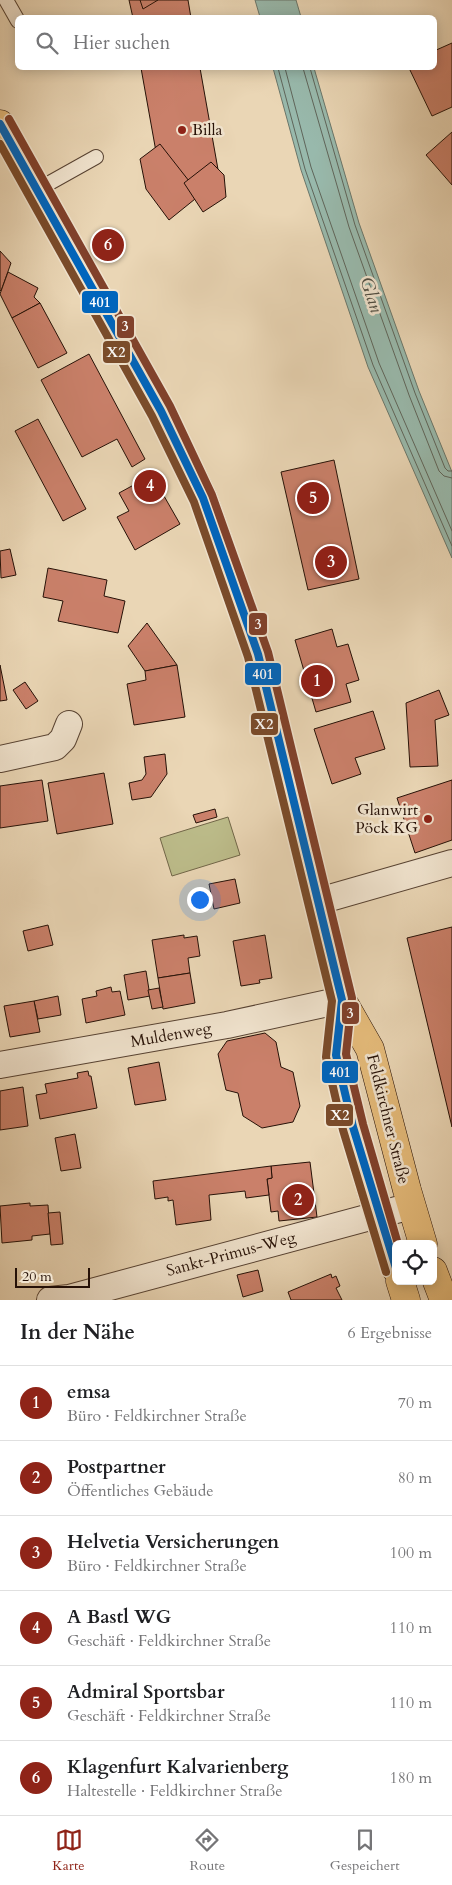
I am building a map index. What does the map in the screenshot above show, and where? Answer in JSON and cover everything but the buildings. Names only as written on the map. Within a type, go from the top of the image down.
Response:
[{"type":"main road","name":"Feldkirchner Straße","points":[[0,124],[161,411],[203,498],[258,654],[342,1000],[370,1049],[422,1240]]},
{"type":"main road","name":"Feldkirchner Straße","points":[[342,1000],[336,1055],[353,1128],[392,1257]]},
{"type":"main road","points":[[437,1282],[444,1300]]},
{"type":"main road","points":[[401,1285],[406,1300]]},
{"type":"street","points":[[0,759],[55,747],[63,740],[69,724]]},
{"type":"street","points":[[319,901],[452,863]]},
{"type":"street","name":"Muldenweg","points":[[0,1065],[227,1025],[342,1000]]},
{"type":"street","name":"Sankt-Primus-Weg","points":[[50,1300],[69,1298],[411,1206]]},
{"type":"lane","points":[[6,3],[15,16]]},
{"type":"lane","points":[[37,190],[96,157]]},
{"type":"green space","points":[[228,817],[240,855],[172,876],[160,838]]},
{"type":"water","points":[[255,0],[296,0],[300,15],[259,15]]},
{"type":"water","name":"Glan","points":[[274,70],[315,70],[359,223],[419,391],[452,472],[452,558],[368,367],[301,170]]},
{"type":"transit line","name":"3","points":[[9,119],[170,406],[212,495],[268,652],[352,998],[346,1054],[363,1124],[397,1240]]},
{"type":"transit line","name":"401","points":[[0,124],[161,411],[203,498],[258,654],[342,1000],[336,1055],[353,1127],[392,1255]]},
{"type":"transit line","name":"X2","points":[[0,144],[152,416],[194,502],[248,657],[332,1001],[326,1057],[343,1130],[386,1272]]},
{"type":"place","name":"Billa","points":[[182,130]]},
{"type":"place","name":"Klagenfurt Kalvarienberg","points":[[108,245]]},
{"type":"place","name":"A Bastl WG","points":[[150,486]]},
{"type":"place","name":"Admiral Sportsbar","points":[[313,498]]},
{"type":"place","name":"Helvetia Versicherungen","points":[[331,562]]},
{"type":"place","name":"emsa","points":[[317,681]]},
{"type":"place","name":"Glanwirt Pöck KG","points":[[428,819]]},
{"type":"place","name":"Postpartner","points":[[298,1200]]}]
